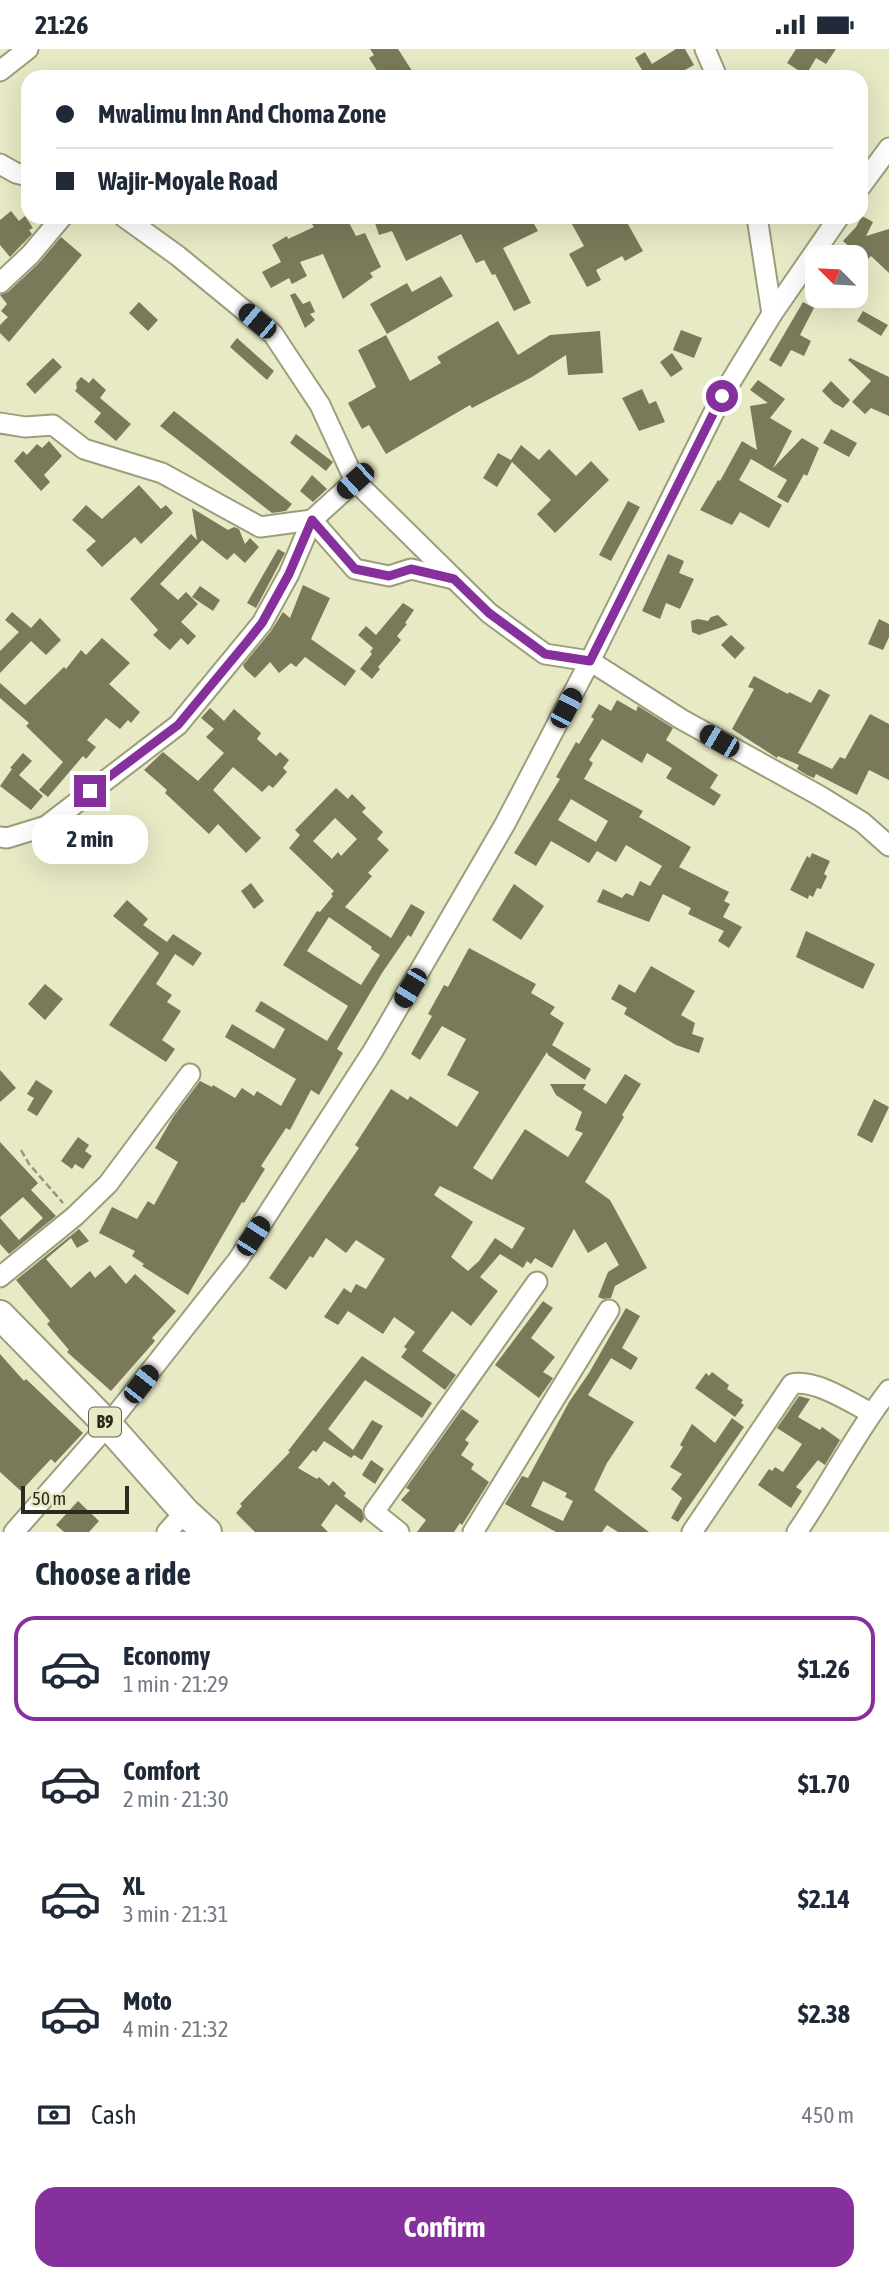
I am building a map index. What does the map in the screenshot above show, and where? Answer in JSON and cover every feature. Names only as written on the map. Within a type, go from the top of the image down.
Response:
[{"type":"highway","name":"B9","points":[[0,1315],[108,1425],[176,1522],[207,1532]]},
{"type":"street","points":[[0,71],[28,49]]},
{"type":"street","points":[[705,49],[714,70]]},
{"type":"street","points":[[868,176],[889,148]]},
{"type":"street","points":[[0,164],[21,174]]},
{"type":"street","points":[[0,283],[30,255],[56,224]]},
{"type":"street","points":[[134,224],[178,256],[272,334],[320,405],[355,481],[497,619],[545,654],[590,661],[681,719],[820,796],[862,822],[889,846]]},
{"type":"street","points":[[758,224],[772,314]]},
{"type":"street","points":[[14,1532],[108,1425],[238,1260],[373,1051],[505,824],[590,661],[722,396],[772,314],[834,224]]},
{"type":"street","points":[[0,423],[25,427],[53,425],[84,449],[162,473],[260,527],[312,520]]},
{"type":"street","points":[[0,838],[46,826],[178,725],[262,623],[289,574],[312,520],[355,481]]},
{"type":"street","points":[[312,520],[355,569],[389,576],[411,569],[454,579]]},
{"type":"street","points":[[0,1277],[75,1216],[108,1184],[190,1074]]},
{"type":"street","points":[[399,1532],[374,1512],[537,1282]]},
{"type":"street","points":[[473,1532],[609,1310]]},
{"type":"street","points":[[692,1532],[792,1384],[802,1382],[813,1385],[871,1413]]},
{"type":"street","points":[[797,1532],[871,1413],[889,1390]]},
{"type":"path","points":[[21,1150],[29,1164],[75,1216]]},
{"type":"building","points":[[370,49],[398,49],[412,70],[377,70],[369,58],[374,55]]},
{"type":"building","points":[[676,49],[685,49],[694,65],[685,70],[642,70],[635,58],[645,52],[652,64]]},
{"type":"building","points":[[796,49],[836,49],[826,64],[816,58],[809,70],[798,70],[787,63]]},
{"type":"building","points":[[11,211],[19,221],[21,219],[21,224],[30,224],[33,228],[29,230],[32,234],[10,257],[0,245],[0,220]]},
{"type":"building","points":[[868,219],[873,222],[866,236],[889,229],[889,273],[871,256],[868,259],[868,245],[848,245],[843,241],[858,224],[868,224]]},
{"type":"building","points":[[312,224],[350,224],[356,236],[365,233],[381,267],[370,273],[373,277],[343,299],[323,254],[300,262],[307,276],[292,284],[289,278],[271,288],[262,272],[281,262],[272,245],[287,236],[288,239],[314,227]]},
{"type":"building","points":[[375,224],[534,224],[538,231],[503,248],[531,303],[514,311],[495,274],[492,275],[484,260],[476,263],[461,234],[406,261],[392,231],[379,235]]},
{"type":"building","points":[[572,224],[628,224],[643,251],[625,261],[622,256],[596,270],[601,280],[587,287],[569,254],[584,246]]},
{"type":"building","points":[[61,237],[82,255],[9,342],[0,333],[0,325],[8,317],[1,311],[7,304],[0,295],[8,292],[38,264]]},
{"type":"building","points":[[441,276],[453,296],[387,334],[370,304],[407,283],[412,292]]},
{"type":"building","points":[[295,293],[303,304],[310,301],[315,312],[310,314],[315,320],[305,328],[290,295]]},
{"type":"building","points":[[139,302],[158,320],[148,331],[129,313]]},
{"type":"building","points":[[803,302],[805,308],[814,308],[800,335],[811,341],[804,356],[791,350],[781,367],[769,360]]},
{"type":"building","points":[[863,311],[888,325],[881,336],[857,321]]},
{"type":"building","points":[[498,321],[518,355],[550,335],[600,331],[603,373],[568,375],[566,355],[532,377],[472,408],[470,405],[386,454],[369,425],[362,429],[348,403],[376,387],[358,350],[386,335],[410,381],[441,363],[437,357]]},
{"type":"building","points":[[681,330],[702,338],[694,358],[673,350]]},
{"type":"building","points":[[237,338],[274,371],[267,380],[230,347]]},
{"type":"building","points":[[672,353],[683,369],[671,377],[660,362]]},
{"type":"building","points":[[53,358],[62,367],[35,394],[26,384]]},
{"type":"building","points":[[850,358],[889,377],[889,416],[871,408],[865,414],[852,402],[871,381],[848,360]]},
{"type":"building","points":[[81,377],[89,383],[93,378],[106,390],[100,398],[131,424],[116,441],[94,422],[101,413],[75,391],[76,383]]},
{"type":"building","points":[[758,380],[785,399],[770,418],[792,431],[773,468],[802,438],[819,448],[807,476],[804,474],[788,503],[777,497],[787,480],[751,459],[739,480],[782,505],[769,528],[740,512],[732,525],[700,510],[742,441],[757,450],[750,406],[768,403],[750,390]]},
{"type":"building","points":[[831,381],[850,400],[843,408],[822,391]]},
{"type":"building","points":[[642,389],[649,404],[656,401],[665,422],[639,431],[622,398]]},
{"type":"building","points":[[174,411],[292,504],[286,511],[272,513],[160,426]]},
{"type":"building","points":[[831,429],[857,443],[849,457],[823,443]]},
{"type":"building","points":[[296,434],[333,462],[326,471],[290,443]]},
{"type":"building","points":[[49,441],[62,456],[44,475],[50,482],[41,491],[14,461],[23,451],[27,455],[37,444],[42,448]]},
{"type":"building","points":[[521,445],[539,460],[549,449],[576,476],[591,461],[609,480],[555,533],[537,514],[551,500],[512,462],[497,487],[483,478],[498,453],[511,460]]},
{"type":"building","points":[[312,475],[327,489],[313,502],[300,491]]},
{"type":"building","points":[[139,485],[161,509],[166,505],[173,513],[141,544],[135,537],[102,567],[86,550],[96,541],[72,520],[86,505],[102,519]]},
{"type":"building","points":[[628,501],[640,507],[611,561],[599,555]]},
{"type":"building","points":[[192,508],[228,530],[234,527],[239,529],[245,544],[250,538],[259,547],[245,563],[234,553],[227,560],[202,540],[160,584],[178,600],[186,592],[198,604],[181,622],[196,636],[188,645],[181,638],[170,650],[153,635],[158,630],[130,599],[191,534],[197,540]]},
{"type":"building","points":[[278,549],[285,553],[256,608],[247,603]]},
{"type":"building","points":[[668,554],[684,561],[679,573],[694,579],[680,609],[666,603],[660,619],[642,611]]},
{"type":"building","points":[[303,585],[330,598],[311,639],[356,671],[345,686],[305,657],[296,667],[291,663],[279,673],[270,662],[255,678],[243,665],[283,612],[290,618]]},
{"type":"building","points":[[200,586],[220,600],[213,611],[192,597]]},
{"type":"building","points":[[403,603],[414,610],[397,636],[401,640],[378,667],[380,669],[372,679],[360,669],[372,654],[370,652],[373,648],[358,635],[366,626],[376,635]]},
{"type":"building","points":[[12,612],[31,628],[40,618],[61,640],[46,655],[31,641],[0,673],[0,651],[19,632],[5,620]]},
{"type":"building","points":[[718,615],[728,625],[699,635],[692,632],[691,621],[708,621]]},
{"type":"building","points":[[879,619],[889,624],[889,637],[883,650],[868,644]]},
{"type":"building","points":[[731,635],[745,648],[735,659],[721,645]]},
{"type":"building","points":[[102,638],[130,663],[109,684],[140,712],[131,723],[128,720],[120,729],[106,718],[87,740],[96,747],[86,759],[83,756],[48,797],[39,790],[63,762],[26,726],[29,723],[0,698],[0,683],[25,705],[64,667],[66,669],[81,650],[86,655]]},
{"type":"building","points":[[754,676],[811,703],[819,689],[830,695],[798,753],[832,769],[840,757],[845,759],[870,714],[889,724],[889,780],[869,770],[857,795],[816,774],[814,778],[807,775],[797,769],[799,765],[778,756],[777,758],[732,729],[754,689],[748,687]]},
{"type":"building","points":[[617,700],[636,711],[638,706],[673,728],[666,740],[718,775],[710,788],[721,795],[714,806],[666,778],[672,768],[647,753],[642,763],[602,739],[589,760],[593,763],[584,779],[643,811],[639,817],[691,847],[679,867],[729,892],[724,901],[730,904],[723,917],[742,927],[729,948],[718,941],[724,931],[688,914],[691,908],[663,894],[649,922],[597,902],[603,889],[622,898],[626,893],[633,896],[640,881],[650,886],[662,866],[626,845],[616,862],[597,851],[589,863],[551,841],[536,866],[514,853],[560,779],[556,777],[576,742],[579,744],[594,719],[591,717],[599,704],[611,711]],"holes":[[[571,799],[608,821],[596,842],[558,820]]]},
{"type":"building","points":[[210,708],[224,721],[234,709],[261,733],[257,739],[276,756],[280,752],[289,760],[283,768],[287,772],[273,788],[269,785],[262,792],[233,767],[213,790],[261,838],[246,853],[218,824],[209,834],[144,770],[163,752],[198,781],[224,753],[206,737],[214,729],[201,718]]},
{"type":"building","points":[[23,753],[32,761],[19,775],[43,796],[31,810],[0,786]]},
{"type":"building","points":[[336,788],[348,799],[352,794],[366,808],[362,812],[383,832],[377,839],[389,850],[368,873],[372,876],[345,907],[391,938],[411,904],[425,912],[411,937],[408,935],[382,973],[337,1049],[343,1053],[319,1095],[311,1090],[290,1130],[286,1128],[261,1166],[265,1169],[244,1203],[242,1202],[188,1295],[142,1266],[144,1264],[132,1256],[135,1251],[99,1233],[112,1207],[137,1219],[148,1201],[154,1205],[178,1162],[155,1148],[173,1117],[200,1081],[235,1098],[242,1088],[254,1096],[257,1091],[281,1106],[296,1079],[225,1037],[232,1024],[274,1049],[285,1029],[255,1011],[261,1001],[327,1041],[348,1006],[283,965],[317,911],[320,912],[334,891],[289,848],[300,835],[295,830]],"holes":[[[335,818],[357,839],[341,856],[338,852],[332,859],[313,841]],[[329,917],[380,955],[361,985],[307,951]]]},
{"type":"building","points":[[812,853],[830,861],[821,889],[817,888],[813,897],[809,895],[808,899],[790,890],[807,856],[810,858]]},
{"type":"building","points":[[251,883],[264,901],[254,909],[241,891]]},
{"type":"building","points":[[514,884],[544,906],[521,940],[492,920]]},
{"type":"building","points":[[127,900],[148,919],[143,925],[167,942],[173,934],[202,953],[193,966],[175,954],[156,984],[172,995],[167,1002],[181,1011],[162,1040],[175,1049],[166,1062],[109,1025],[159,953],[113,916]]},
{"type":"building","points":[[806,931],[875,964],[863,989],[796,957]]},
{"type":"building","points":[[469,948],[536,984],[531,993],[555,1007],[550,1014],[564,1023],[552,1045],[591,1069],[585,1080],[547,1052],[473,1168],[492,1180],[525,1129],[568,1157],[583,1133],[575,1130],[582,1112],[556,1095],[550,1084],[586,1084],[583,1089],[606,1104],[625,1074],[641,1084],[585,1182],[610,1200],[647,1268],[615,1286],[611,1298],[603,1299],[598,1297],[608,1272],[619,1265],[606,1242],[588,1253],[574,1229],[552,1268],[535,1258],[531,1264],[527,1261],[523,1268],[500,1254],[480,1277],[498,1291],[471,1326],[452,1311],[422,1351],[456,1375],[445,1390],[401,1357],[407,1349],[404,1347],[415,1332],[394,1317],[383,1334],[348,1311],[338,1325],[324,1317],[344,1288],[351,1293],[356,1284],[366,1289],[385,1259],[356,1240],[346,1253],[326,1238],[286,1290],[269,1278],[359,1148],[355,1145],[391,1089],[408,1100],[410,1096],[457,1127],[479,1092],[447,1075],[466,1039],[442,1026],[420,1060],[411,1054],[432,1016],[428,1014],[444,985],[448,987]],"holes":[[[440,1186],[525,1228],[512,1249],[495,1238],[479,1261],[468,1271],[451,1257],[473,1222],[434,1195]]]},
{"type":"building","points":[[651,966],[695,991],[681,1015],[695,1023],[692,1034],[704,1038],[699,1053],[676,1045],[624,1014],[627,1008],[611,999],[619,984],[635,993]]},
{"type":"building","points":[[45,984],[63,999],[45,1020],[28,1004]]},
{"type":"building","points":[[0,1070],[16,1088],[0,1102]]},
{"type":"building","points":[[36,1080],[53,1091],[37,1116],[27,1110],[34,1098],[27,1094]]},
{"type":"building","points":[[874,1099],[889,1107],[872,1143],[857,1135]]},
{"type":"building","points":[[78,1137],[89,1145],[85,1151],[92,1156],[83,1169],[75,1164],[72,1169],[61,1161]]},
{"type":"building","points":[[0,1142],[38,1183],[31,1190],[56,1216],[9,1254],[0,1244],[0,1218],[19,1240],[43,1218],[23,1197],[0,1217]]},
{"type":"building","points":[[79,1229],[89,1241],[77,1248],[71,1238],[46,1259],[71,1288],[90,1271],[95,1278],[110,1265],[126,1284],[135,1274],[176,1311],[152,1338],[155,1341],[111,1391],[67,1352],[69,1350],[47,1324],[50,1321],[16,1280]]},
{"type":"building","points":[[543,1301],[553,1308],[531,1338],[555,1357],[543,1372],[553,1378],[539,1398],[495,1365]]},
{"type":"building","points":[[626,1308],[640,1316],[622,1348],[638,1358],[631,1370],[611,1358],[588,1395],[634,1422],[607,1463],[594,1490],[649,1532],[618,1532],[607,1525],[602,1532],[556,1532],[505,1504],[522,1476],[528,1478],[569,1402]],"holes":[[[543,1481],[567,1493],[565,1497],[573,1501],[563,1521],[531,1506]]]},
{"type":"building","points":[[0,1354],[24,1381],[26,1379],[83,1433],[55,1463],[51,1459],[21,1491],[0,1472]]},
{"type":"building","points":[[362,1356],[432,1403],[422,1418],[365,1380],[328,1429],[353,1450],[372,1420],[383,1426],[362,1460],[354,1455],[351,1458],[324,1441],[298,1468],[317,1479],[319,1477],[329,1486],[333,1481],[346,1493],[344,1496],[362,1510],[364,1519],[361,1523],[336,1504],[321,1525],[328,1532],[255,1532],[236,1513],[242,1506],[240,1504],[290,1452],[288,1451]]},
{"type":"building","points":[[712,1372],[729,1385],[727,1389],[743,1400],[741,1403],[744,1405],[735,1417],[695,1388],[706,1373],[709,1376]]},
{"type":"building","points":[[799,1396],[810,1399],[798,1417],[820,1430],[822,1427],[840,1440],[825,1465],[818,1460],[796,1487],[802,1491],[791,1508],[758,1485],[769,1469],[772,1471],[775,1467],[783,1472],[802,1444],[777,1428]]},
{"type":"building","points":[[462,1409],[479,1421],[465,1440],[469,1443],[461,1455],[474,1464],[471,1469],[489,1482],[462,1525],[460,1523],[454,1532],[417,1532],[426,1520],[401,1500],[410,1490],[406,1488]]},
{"type":"building","points":[[732,1418],[744,1427],[678,1522],[671,1518],[682,1498],[671,1489],[682,1474],[670,1467],[683,1447],[680,1445],[692,1424],[715,1443]]},
{"type":"building","points":[[371,1460],[384,1469],[375,1484],[362,1475]]},
{"type":"building","points":[[78,1501],[99,1521],[89,1532],[64,1532],[56,1525]]},
{"type":"route","points":[[90,791],[178,725],[246,643],[262,623],[289,574],[312,520],[355,569],[389,576],[411,569],[454,579],[512,632],[545,654],[590,661],[722,396]]}]
